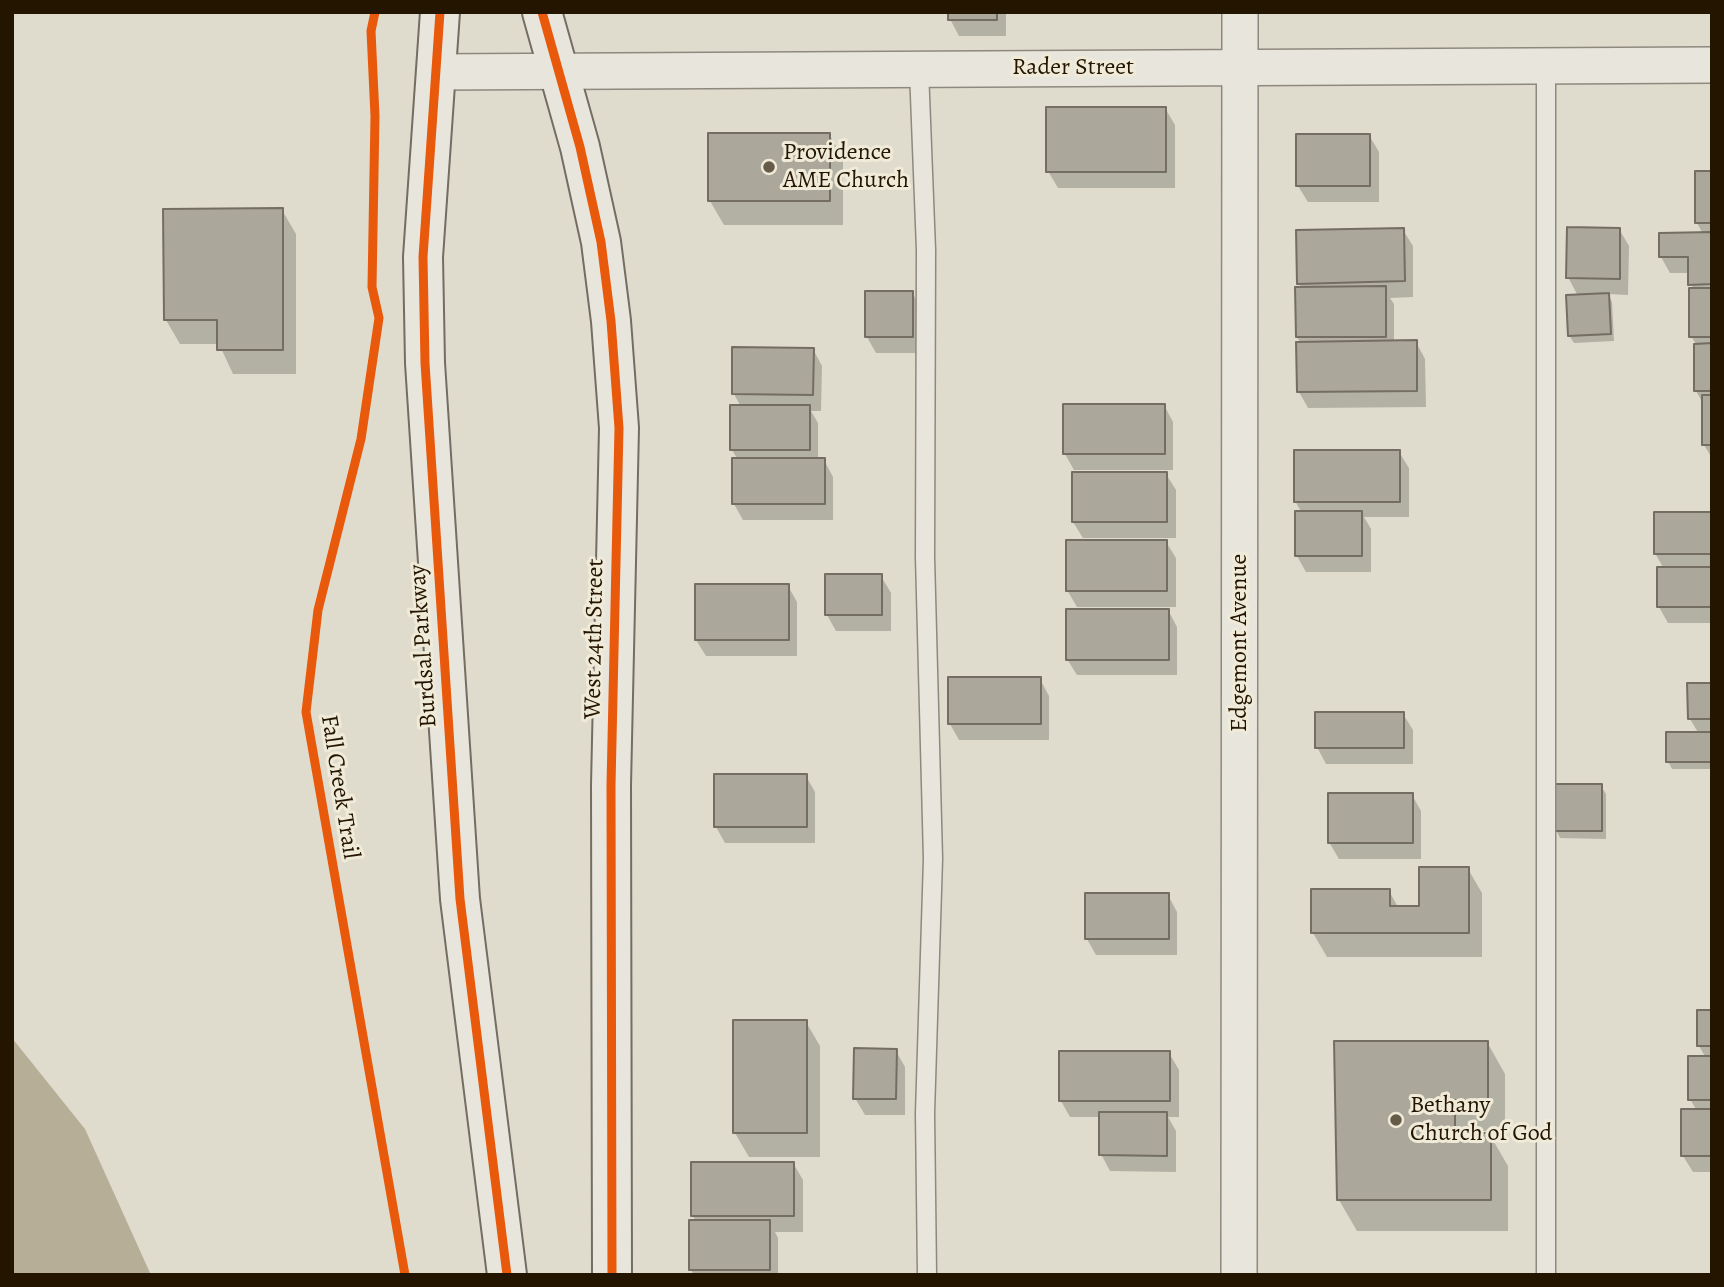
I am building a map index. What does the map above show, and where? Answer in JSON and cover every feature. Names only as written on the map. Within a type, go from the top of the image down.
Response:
[{"type":"street","name":"Burdsal Parkway","points":[[440,12],[422,257],[425,363],[460,899],[507,1275]]},
{"type":"street","name":"West 24th Street","points":[[542,12],[593,200],[603,253],[619,428],[611,798],[612,1275]]},
{"type":"street","name":"Edgemont Avenue","points":[[1239,1275],[1240,12]]},
{"type":"street","name":"Rader Street","points":[[435,72],[1712,65]]},
{"type":"lane","points":[[1546,65],[1546,1275]]},
{"type":"lane","points":[[919,70],[926,231],[925,557],[933,859],[925,1113],[927,1275]]},
{"type":"shaded area","points":[[12,1038],[85,1129],[151,1275],[12,1275]]},
{"type":"building","points":[[948,12],[997,12],[997,20],[948,20]]},
{"type":"building","points":[[1046,107],[1166,107],[1166,172],[1046,172]]},
{"type":"building","name":"Providence AME Church","points":[[708,133],[830,133],[830,201],[708,201]]},
{"type":"building","points":[[1296,134],[1370,134],[1370,186],[1296,186]]},
{"type":"building","points":[[1695,171],[1712,171],[1712,223],[1695,223]]},
{"type":"building","points":[[283,208],[283,350],[217,350],[217,320],[164,320],[163,209]]},
{"type":"building","points":[[1567,227],[1620,228],[1620,279],[1566,278]]},
{"type":"building","points":[[1404,228],[1405,281],[1297,284],[1296,230]]},
{"type":"building","points":[[1712,232],[1712,284],[1688,285],[1688,257],[1659,257],[1659,233]]},
{"type":"building","points":[[1386,286],[1386,337],[1296,337],[1295,287]]},
{"type":"building","points":[[1689,288],[1712,288],[1712,337],[1689,337]]},
{"type":"building","points":[[865,291],[913,291],[913,337],[865,337]]},
{"type":"building","points":[[1609,293],[1611,334],[1568,336],[1566,295]]},
{"type":"building","points":[[1417,340],[1417,391],[1297,392],[1296,342]]},
{"type":"building","points":[[1712,343],[1712,391],[1694,391],[1694,344]]},
{"type":"building","points":[[732,347],[814,348],[813,395],[732,394]]},
{"type":"building","points":[[1702,395],[1712,395],[1712,445],[1702,445]]},
{"type":"building","points":[[1063,404],[1165,404],[1165,454],[1063,454]]},
{"type":"building","points":[[730,405],[810,405],[810,450],[730,450]]},
{"type":"building","points":[[1294,450],[1400,450],[1400,502],[1294,502]]},
{"type":"building","points":[[732,458],[825,458],[825,504],[732,504]]},
{"type":"building","points":[[1072,472],[1167,472],[1167,522],[1072,522]]},
{"type":"building","points":[[1295,511],[1362,511],[1362,556],[1295,556]]},
{"type":"building","points":[[1654,512],[1712,512],[1712,554],[1654,554]]},
{"type":"building","points":[[1066,540],[1167,540],[1167,591],[1066,591]]},
{"type":"building","points":[[1657,567],[1712,567],[1712,607],[1657,607]]},
{"type":"building","points":[[825,574],[882,574],[882,615],[825,615]]},
{"type":"building","points":[[695,584],[789,584],[789,640],[695,640]]},
{"type":"building","points":[[1066,609],[1169,609],[1169,660],[1066,660]]},
{"type":"building","points":[[948,677],[1041,677],[1041,724],[948,724]]},
{"type":"building","points":[[1687,683],[1712,683],[1712,719],[1688,719]]},
{"type":"building","points":[[1315,712],[1404,712],[1404,748],[1315,748]]},
{"type":"building","points":[[1666,732],[1712,732],[1712,762],[1666,762]]},
{"type":"building","points":[[714,774],[807,774],[807,827],[714,827]]},
{"type":"building","points":[[1554,784],[1602,784],[1602,831],[1554,831]]},
{"type":"building","points":[[1328,793],[1413,793],[1413,843],[1328,843]]},
{"type":"building","points":[[1419,867],[1469,867],[1469,933],[1311,933],[1311,889],[1390,889],[1390,906],[1419,906]]},
{"type":"building","points":[[1085,893],[1169,893],[1169,939],[1085,939]]},
{"type":"building","points":[[1697,1010],[1712,1010],[1712,1046],[1697,1046]]},
{"type":"building","points":[[733,1020],[807,1020],[807,1133],[733,1133]]},
{"type":"building","name":"Bethany Church of God","points":[[1334,1041],[1488,1041],[1488,1100],[1455,1100],[1455,1133],[1491,1133],[1491,1200],[1337,1200]]},
{"type":"building","points":[[854,1048],[897,1049],[896,1099],[853,1099]]},
{"type":"building","points":[[1059,1051],[1170,1051],[1170,1101],[1059,1101]]},
{"type":"building","points":[[1688,1056],[1712,1056],[1712,1100],[1688,1100]]},
{"type":"building","points":[[1681,1109],[1712,1109],[1712,1156],[1681,1156]]},
{"type":"building","points":[[1099,1112],[1167,1112],[1167,1156],[1099,1155]]},
{"type":"building","points":[[691,1162],[794,1162],[794,1216],[691,1216]]},
{"type":"building","points":[[689,1220],[770,1220],[770,1270],[689,1270]]},
{"type":"cycle path","name":"Fall Creek Trail","points":[[375,12],[371,31],[375,116],[372,287],[379,318],[361,439],[318,610],[306,712],[405,1275]]},
{"type":"cycle path","points":[[440,12],[423,257],[425,363],[460,899],[507,1275]]},
{"type":"cycle path","points":[[542,12],[580,147],[601,242],[611,321],[619,428],[611,785],[612,1275]]},
{"type":"place","name":"Providence AME Church","points":[[769,167]]},
{"type":"place","name":"Bethany Church of God","points":[[1396,1120]]}]
